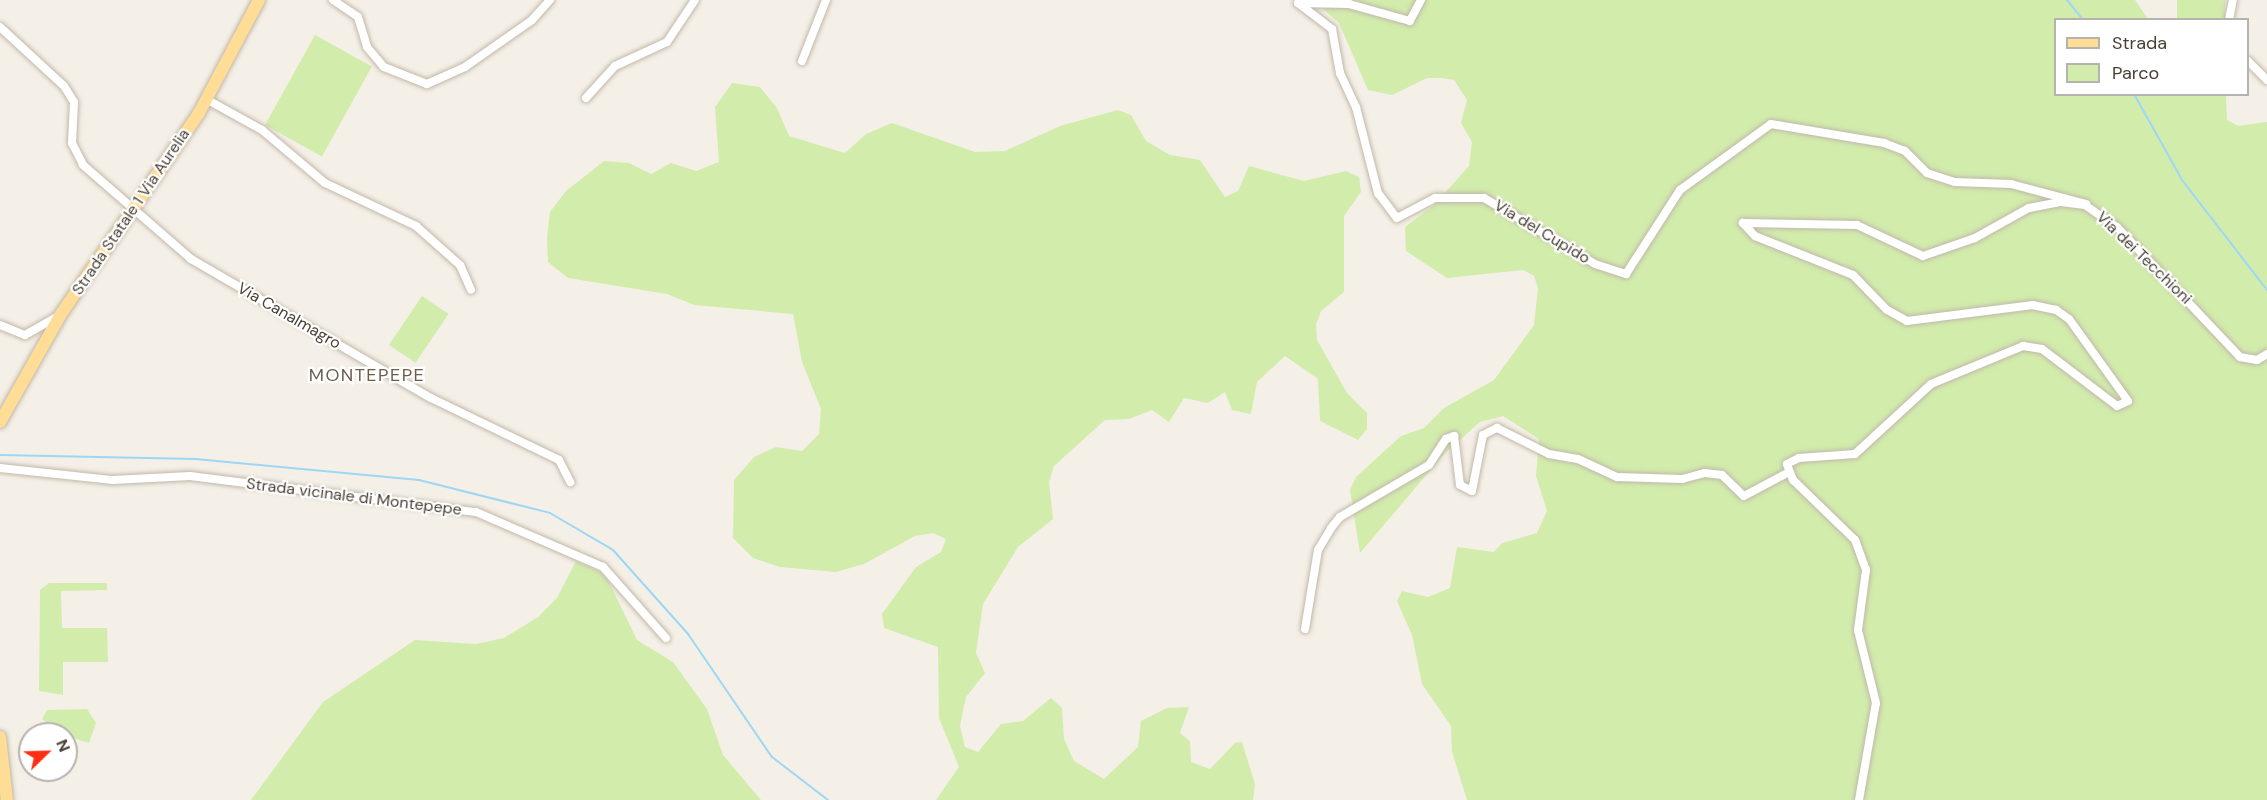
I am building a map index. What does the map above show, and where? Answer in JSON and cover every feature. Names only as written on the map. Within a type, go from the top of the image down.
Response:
[{"type":"main road","name":"Strada Statale 1 Via Aurelia","points":[[0,422],[61,314],[133,211],[206,99],[260,0]]},
{"type":"main road","points":[[0,738],[7,800]]},
{"type":"street","points":[[333,0],[358,17],[367,47],[384,67],[427,84],[453,75],[532,20],[550,0]]},
{"type":"street","points":[[586,99],[615,66],[667,42],[695,0]]},
{"type":"street","points":[[802,61],[826,0]]},
{"type":"street","name":"Via del Cupido","points":[[1421,0],[1410,21],[1350,4],[1298,3],[1332,29],[1340,73],[1356,107],[1378,193],[1397,218],[1435,198],[1484,198],[1595,264],[1626,274],[1680,190],[1771,124],[1884,143],[1905,152],[1927,174],[1946,179],[2076,197],[2095,209]]},
{"type":"street","points":[[2229,18],[2233,0]]},
{"type":"street","name":"Via Canalmagro","points":[[0,27],[64,86],[74,102],[72,143],[83,165],[133,211],[202,265],[430,398],[559,460],[570,482]]},
{"type":"street","points":[[2249,64],[2267,80]]},
{"type":"street","points":[[206,99],[262,130],[325,183],[416,226],[460,265],[471,290]]},
{"type":"street","name":"Via dei Tecchioni","points":[[1787,473],[1787,464],[1799,458],[1835,458],[1870,446],[1931,384],[2023,346],[2042,349],[2117,406],[2128,401],[2069,319],[2056,310],[2033,305],[1907,321],[1887,310],[1853,275],[1755,236],[1743,223],[1857,225],[1923,256],[1975,238],[2029,208],[2061,202],[2095,209],[2240,357],[2257,360],[2267,354]]},
{"type":"street","points":[[0,325],[25,336],[61,314]]},
{"type":"street","points":[[1305,629],[1318,550],[1340,516],[1429,465],[1446,439],[1454,436],[1460,485],[1472,491],[1483,435],[1497,428],[1549,454],[1578,459],[1617,477],[1682,479],[1705,473],[1722,476],[1744,496],[1787,473],[1836,517],[1858,546],[1866,570],[1858,630],[1876,703],[1859,800]]},
{"type":"street","name":"Strada vicinale di Montepepe","points":[[0,468],[113,480],[190,476],[476,512],[603,567],[666,638]]},
{"type":"green space","points":[[1313,0],[2135,0],[2147,18],[2054,18],[2054,96],[2226,96],[2227,120],[2238,126],[2267,122],[2267,800],[1467,800],[1452,752],[1451,726],[1422,684],[1412,635],[1397,601],[1402,591],[1428,597],[1450,588],[1457,547],[1494,552],[1502,543],[1537,533],[1547,511],[1536,476],[1539,439],[1503,416],[1480,422],[1445,453],[1360,553],[1350,490],[1356,477],[1401,436],[1424,428],[1444,408],[1494,380],[1534,325],[1538,288],[1534,276],[1523,270],[1447,278],[1406,251],[1405,227],[1434,205],[1469,166],[1472,142],[1461,123],[1467,100],[1454,80],[1441,78],[1427,78],[1392,95],[1368,90],[1339,23]]},
{"type":"green space","points":[[2177,0],[2225,0],[2225,18],[2177,18]]},
{"type":"green space","points":[[315,35],[372,67],[322,157],[265,125]]},
{"type":"green space","points":[[732,83],[760,87],[777,108],[789,136],[845,153],[866,134],[892,123],[975,152],[1005,151],[1060,126],[1118,110],[1131,115],[1146,141],[1170,155],[1200,160],[1225,197],[1238,191],[1249,166],[1304,181],[1346,171],[1359,177],[1361,192],[1344,216],[1344,292],[1321,311],[1316,325],[1317,340],[1347,393],[1367,413],[1367,429],[1358,440],[1320,421],[1318,379],[1285,356],[1257,382],[1251,414],[1232,410],[1225,392],[1208,403],[1184,398],[1169,422],[1152,410],[1129,419],[1105,420],[1054,466],[1049,482],[1053,519],[1018,547],[983,604],[976,653],[985,673],[966,697],[960,726],[965,747],[978,752],[1001,724],[1023,721],[1051,698],[1062,708],[1064,739],[1074,761],[1104,779],[1138,747],[1141,721],[1167,708],[1189,707],[1180,733],[1190,741],[1191,762],[1210,769],[1235,743],[1242,742],[1255,784],[1253,800],[936,800],[959,767],[939,718],[938,647],[884,628],[882,614],[916,567],[941,552],[946,539],[933,533],[915,536],[864,564],[836,572],[780,567],[753,558],[733,538],[734,480],[754,457],[776,447],[802,451],[819,434],[821,409],[802,362],[793,314],[694,305],[667,294],[568,278],[548,262],[547,237],[550,212],[566,191],[604,161],[629,163],[651,174],[671,163],[696,171],[719,162],[715,107]]},
{"type":"green space","points":[[422,296],[449,314],[416,363],[389,345]]},
{"type":"green space","points":[[576,561],[605,574],[637,640],[673,662],[707,709],[723,755],[761,800],[251,800],[323,702],[415,640],[476,644],[504,638],[538,617],[557,598]]},
{"type":"green space","points":[[49,583],[107,583],[107,590],[61,591],[62,628],[107,628],[108,662],[63,662],[63,695],[39,691],[40,590]]},
{"type":"green space","points":[[87,709],[96,723],[89,743],[78,739],[78,722],[46,722],[42,719],[47,710]]},
{"type":"waterway","points":[[2067,0],[2081,18]]},
{"type":"waterway","points":[[2135,96],[2182,180],[2267,290]]},
{"type":"waterway","points":[[0,455],[196,459],[419,480],[550,513],[613,550],[688,634],[772,757],[828,800]]},
{"type":"district","name":"MONTEPEPE","points":[[367,375]]}]
